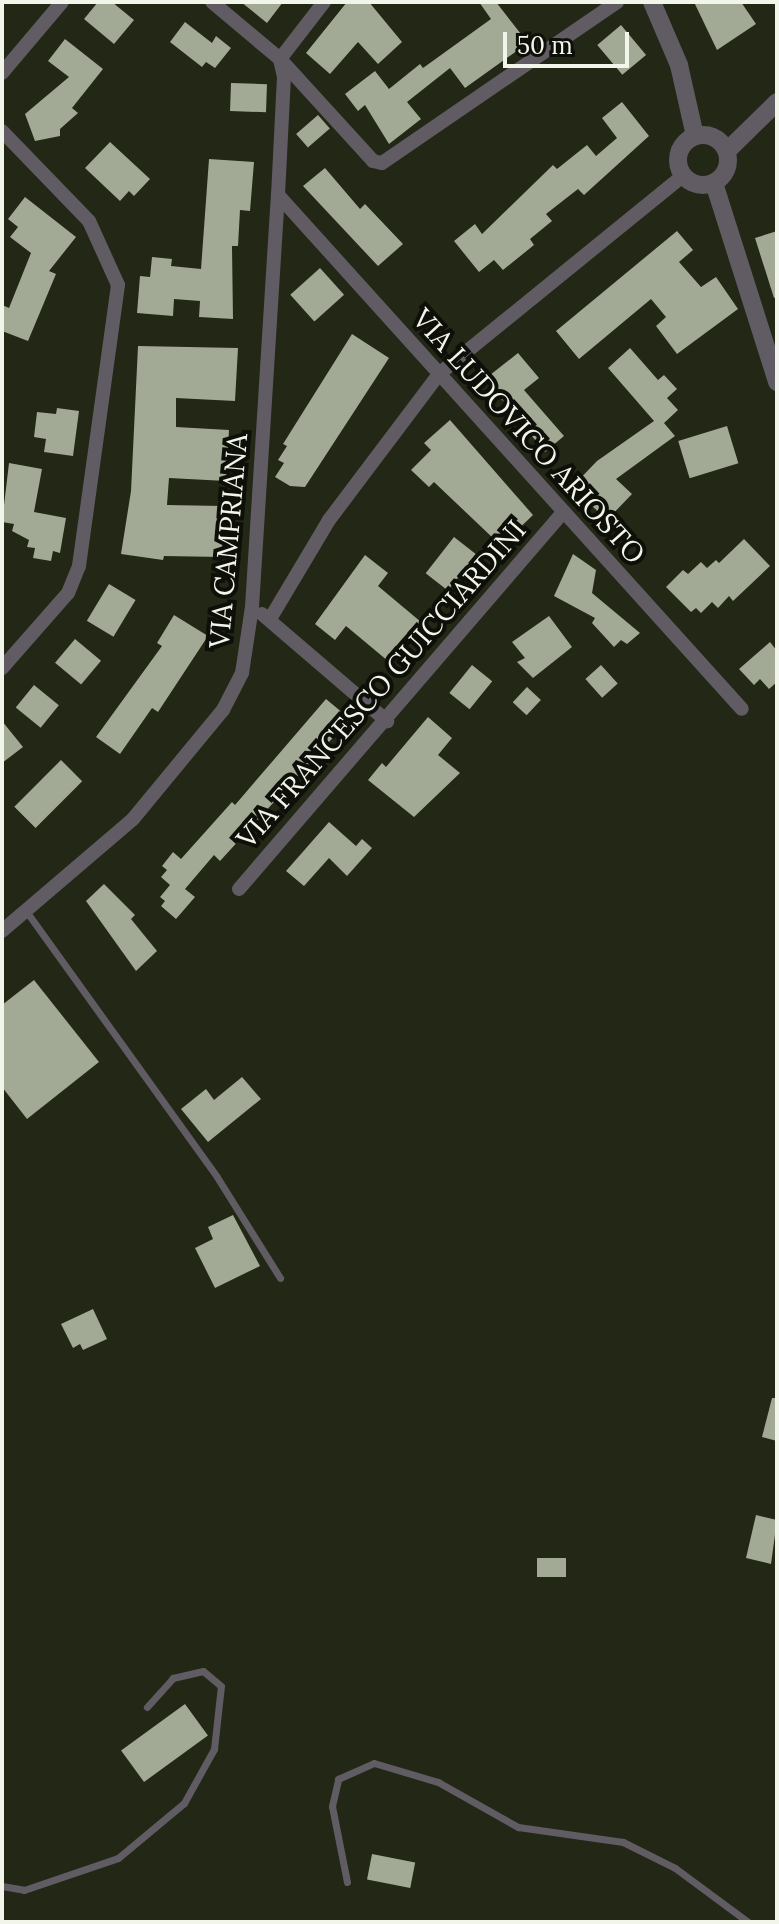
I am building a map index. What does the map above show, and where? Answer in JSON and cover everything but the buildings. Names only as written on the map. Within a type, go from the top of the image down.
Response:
[{"type":"street","points":[[2,73],[62,2]]},
{"type":"street","points":[[212,2],[280,59],[366,154],[382,163],[617,2]]},
{"type":"street","points":[[280,59],[324,2]]},
{"type":"street","points":[[652,2],[679,65],[695,136]]},
{"type":"street","name":"VIA CAMPRIANA","points":[[2,931],[133,819],[223,710],[242,673],[252,607],[278,195],[284,77],[280,59]]},
{"type":"street","points":[[727,151],[777,102]]},
{"type":"street","points":[[2,131],[89,221],[118,285],[79,566],[68,593],[2,668]]},
{"type":"street","points":[[709,135],[727,151],[728,165],[714,183],[697,185],[683,176],[679,150],[695,136],[709,135]]},
{"type":"street","points":[[270,619],[338,507],[439,374],[683,176]]},
{"type":"street","points":[[714,183],[777,382]]},
{"type":"street","name":"VIA LUDOVICO ARIOSTO","points":[[278,195],[742,709]]},
{"type":"street","name":"VIA FRANCESCO GUICCIARDINI","points":[[239,889],[387,721],[562,513]]},
{"type":"street","points":[[252,607],[270,619],[387,721]]},
{"type":"lane","points":[[26,911],[217,1177],[280,1278]]},
{"type":"lane","points":[[2,1886],[24,1890],[118,1858],[184,1803],[214,1749],[221,1686],[203,1671],[173,1678],[147,1707]]},
{"type":"lane","points":[[347,1882],[332,1806],[338,1779],[374,1763],[438,1782],[518,1827],[623,1842],[675,1868],[748,1922]]}]
